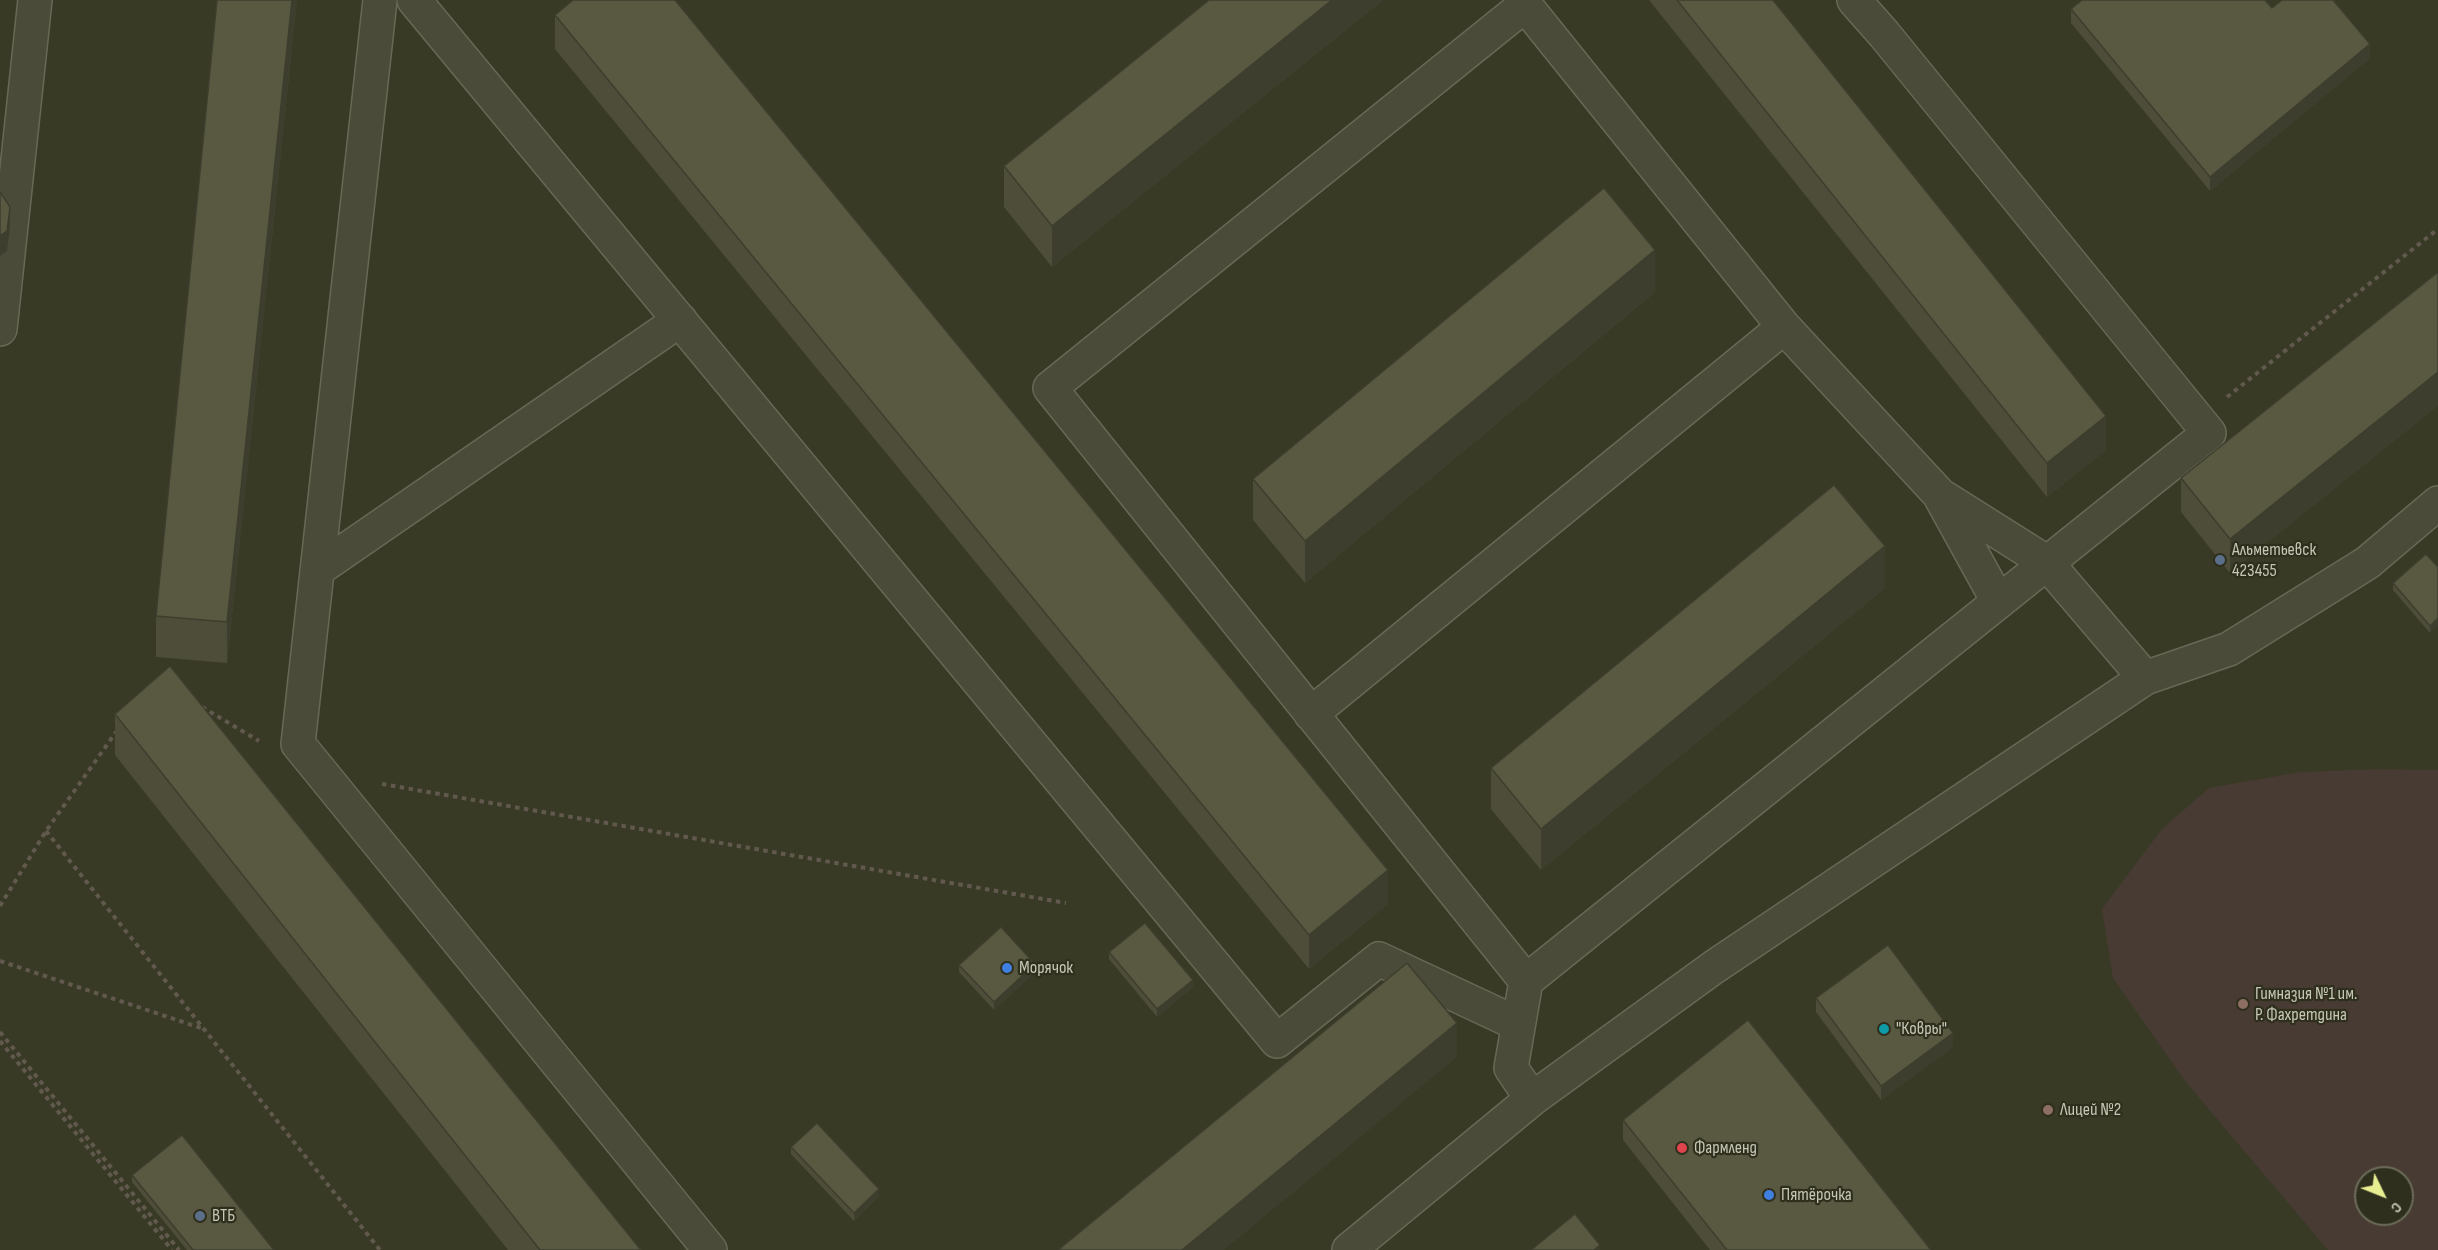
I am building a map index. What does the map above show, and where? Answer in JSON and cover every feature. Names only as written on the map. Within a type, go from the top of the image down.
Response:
[{"type":"lane","points":[[0,329],[35,0]]},
{"type":"lane","points":[[380,0],[298,744],[710,1250]]},
{"type":"lane","points":[[414,0],[1277,1041],[1379,959],[1518,1024]]},
{"type":"lane","points":[[1532,1099],[1511,1068],[1526,981],[2209,433],[1854,0]]},
{"type":"lane","points":[[1526,981],[1050,388],[1523,3],[1784,327],[1939,494],[1998,601]]},
{"type":"lane","points":[[317,570],[680,321]]},
{"type":"lane","points":[[1311,714],[1784,327]]},
{"type":"lane","points":[[1939,494],[2046,562],[2145,678]]},
{"type":"lane","points":[[1349,1250],[1532,1099],[1714,967],[2145,678],[2229,649],[2367,563],[2438,503]]},
{"type":"path","points":[[2198,420],[2438,229]]},
{"type":"path","points":[[192,701],[260,741]]},
{"type":"path","points":[[0,906],[46,831],[120,726]]},
{"type":"path","points":[[327,780],[361,780],[1066,903]]},
{"type":"path","points":[[46,831],[380,1250]]},
{"type":"path","points":[[0,961],[205,1029]]},
{"type":"path","points":[[0,1032],[179,1250]]},
{"type":"path","points":[[0,1041],[172,1250]]},
{"type":"shaded area","name":"Гимназия №1 им. Р. Фахретдина","points":[[2379,769],[2438,770],[2438,1250],[2328,1250],[2185,1081],[2113,978],[2102,909],[2162,829],[2209,788],[2300,772]]},
{"type":"building","points":[[217,0],[292,0],[227,622],[156,616]]},
{"type":"building","points":[[573,0],[675,0],[1388,870],[1309,935],[555,15]]},
{"type":"building","points":[[1209,0],[1332,0],[1052,226],[1004,166]]},
{"type":"building","points":[[1677,0],[1773,0],[2106,416],[2047,463]]},
{"type":"building","points":[[2082,0],[2265,0],[2272,8],[2282,0],[2333,0],[2370,44],[2210,177],[2071,9]]},
{"type":"building","points":[[1604,188],[1655,250],[1305,541],[1253,479]]},
{"type":"building","points":[[0,192],[10,207],[7,231],[0,236]]},
{"type":"building","points":[[2438,272],[2438,372],[2230,539],[2181,478]]},
{"type":"building","points":[[1834,485],[1885,546],[1541,829],[1491,768]]},
{"type":"building","points":[[2426,554],[2438,567],[2438,618],[2430,626],[2393,583]]},
{"type":"building","points":[[170,666],[641,1250],[540,1250],[115,714]]},
{"type":"building","points":[[1145,923],[1193,980],[1157,1009],[1109,952]]},
{"type":"building","points":[[1001,927],[1035,964],[994,1002],[959,965]]},
{"type":"building","name":"\"Ковры\"","points":[[1888,945],[1953,1033],[1881,1086],[1816,998]]},
{"type":"building","points":[[1407,963],[1457,1023],[1182,1250],[1058,1250]]},
{"type":"building","name":"Пятёрочка","points":[[1748,1020],[1931,1250],[1727,1250],[1623,1120]]},
{"type":"building","points":[[817,1123],[879,1189],[854,1213],[791,1147]]},
{"type":"building","name":"ВТБ","points":[[182,1135],[274,1250],[193,1250],[132,1175]]},
{"type":"building","points":[[1575,1214],[1600,1245],[1594,1250],[1531,1250]]},
{"type":"place","name":"Альметьевск 423455","points":[[2220,560]]},
{"type":"place","name":"Морячок","points":[[1007,968]]},
{"type":"place","name":"Гимназия №1 им. Р. Фахретдина","points":[[2243,1004]]},
{"type":"place","name":"\"Ковры\"","points":[[1884,1029]]},
{"type":"place","name":"Лицей №2","points":[[2048,1110]]},
{"type":"place","name":"Фармленд","points":[[1682,1148]]},
{"type":"place","name":"Пятёрочка","points":[[1769,1195]]},
{"type":"place","name":"ВТБ","points":[[200,1216]]}]
